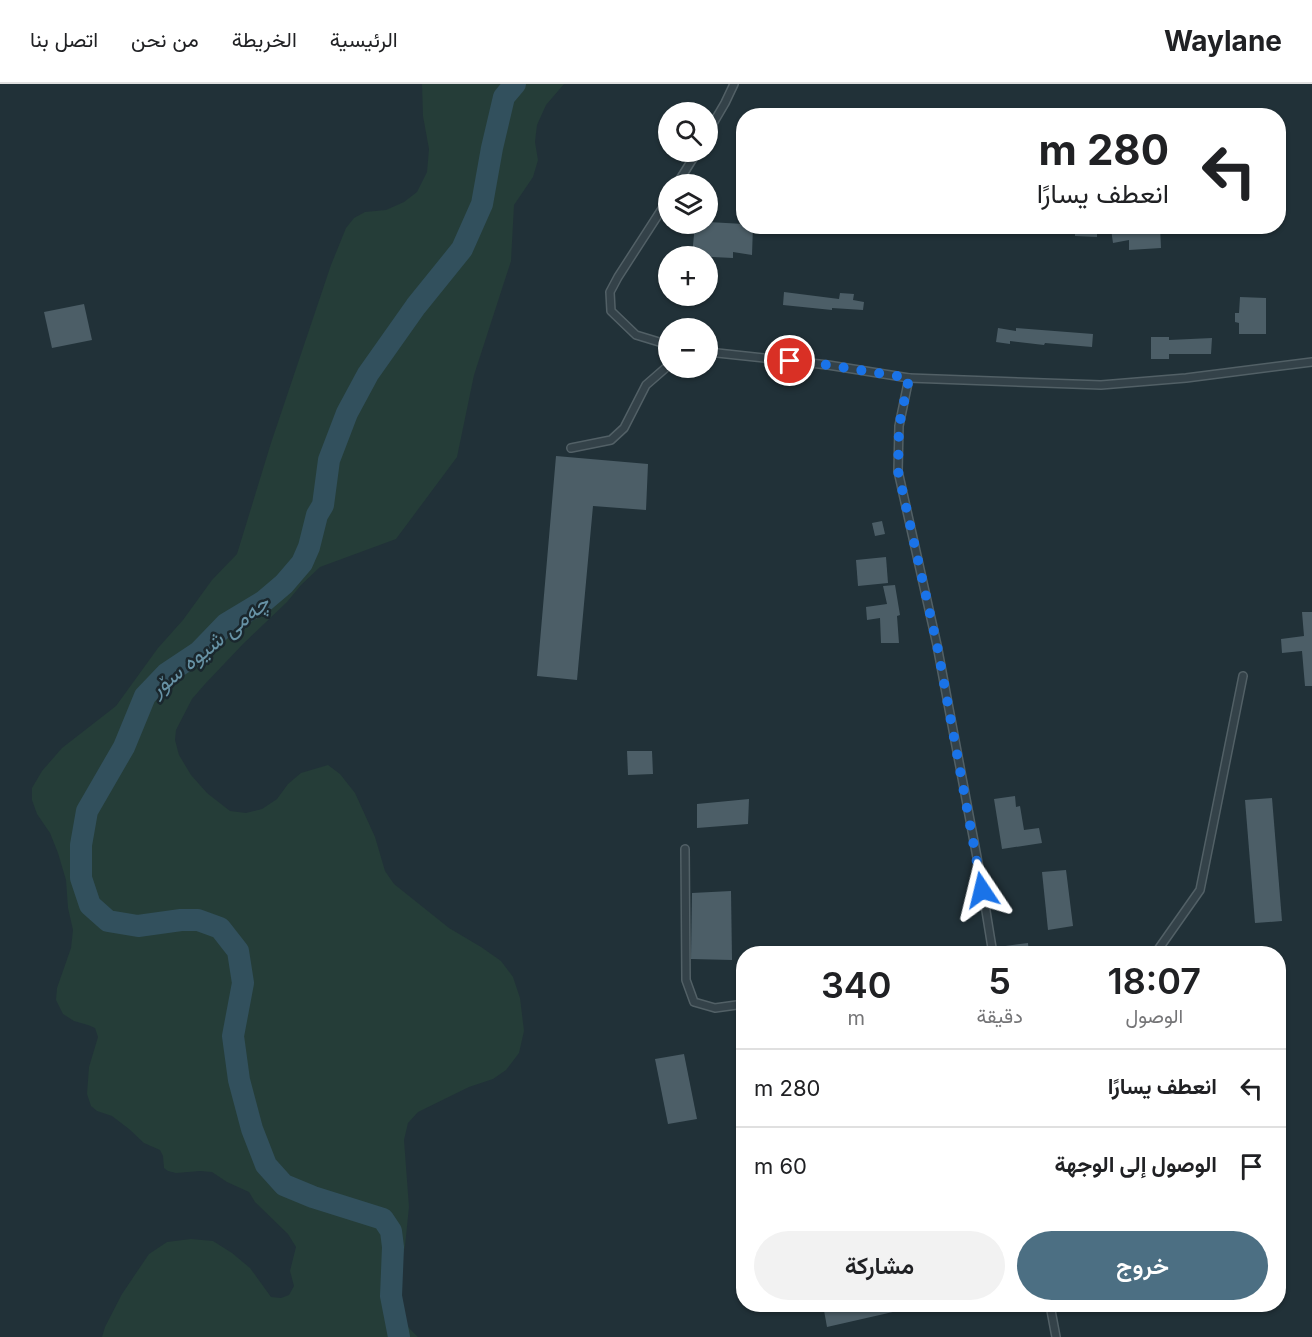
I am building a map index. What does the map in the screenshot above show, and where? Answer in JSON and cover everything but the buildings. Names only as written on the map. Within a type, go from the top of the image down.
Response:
[{"type":"lane","points":[[718,115],[734,84]]},
{"type":"lane","points":[[658,215],[610,292],[611,311],[636,335],[658,342]]},
{"type":"lane","points":[[718,353],[828,365],[909,378],[1101,384],[1186,378],[1312,363]]},
{"type":"lane","points":[[571,448],[611,440],[624,428],[646,385],[658,375]]},
{"type":"lane","points":[[909,378],[899,426],[898,471],[937,645],[992,946]]},
{"type":"lane","points":[[1161,946],[1200,890],[1244,676]]},
{"type":"lane","points":[[685,849],[686,980],[694,1002],[715,1008],[736,1005]]},
{"type":"lane","points":[[1051,1312],[1056,1337]]},
{"type":"green space","points":[[422,84],[564,84],[546,105],[537,125],[535,142],[538,160],[533,177],[514,205],[511,261],[474,375],[457,457],[396,539],[320,567],[301,585],[192,699],[176,730],[175,740],[179,755],[191,775],[207,793],[230,811],[246,813],[262,809],[277,799],[288,784],[301,773],[328,765],[340,774],[355,793],[375,837],[385,871],[394,884],[449,928],[501,961],[513,977],[520,998],[524,1031],[519,1053],[506,1070],[493,1079],[469,1087],[418,1112],[408,1123],[404,1140],[409,1207],[405,1246],[397,1280],[397,1298],[401,1313],[409,1328],[418,1337],[102,1337],[122,1294],[149,1254],[167,1242],[191,1239],[213,1241],[250,1268],[271,1297],[281,1298],[289,1295],[294,1286],[290,1271],[296,1247],[288,1234],[255,1202],[249,1192],[212,1172],[176,1173],[168,1171],[164,1168],[160,1150],[144,1143],[112,1116],[97,1111],[91,1106],[87,1094],[89,1067],[98,1037],[95,1028],[74,1021],[63,1014],[56,1000],[57,988],[71,948],[73,930],[68,908],[66,880],[50,833],[37,814],[32,800],[32,788],[42,771],[62,748],[116,706],[212,580],[237,554],[271,443],[331,265],[346,228],[354,218],[365,212],[386,210],[404,202],[417,192],[427,172],[429,149],[423,116]]},
{"type":"waterway","name":"چەمی شیوە سۆر","points":[[399,1337],[391,1296],[393,1247],[391,1231],[383,1219],[313,1197],[284,1185],[266,1165],[252,1129],[239,1080],[233,1036],[243,983],[238,951],[220,928],[198,920],[138,926],[108,921],[90,905],[81,878],[81,845],[87,811],[124,747],[145,696],[166,674],[199,652],[226,624],[264,601],[284,584],[302,563],[309,547],[317,515],[323,505],[329,460],[347,413],[368,374],[416,306],[462,249],[482,204],[504,97],[515,84]]},
{"type":"route","points":[[790,361],[909,378],[899,426],[898,471],[937,645],[982,890]]}]
